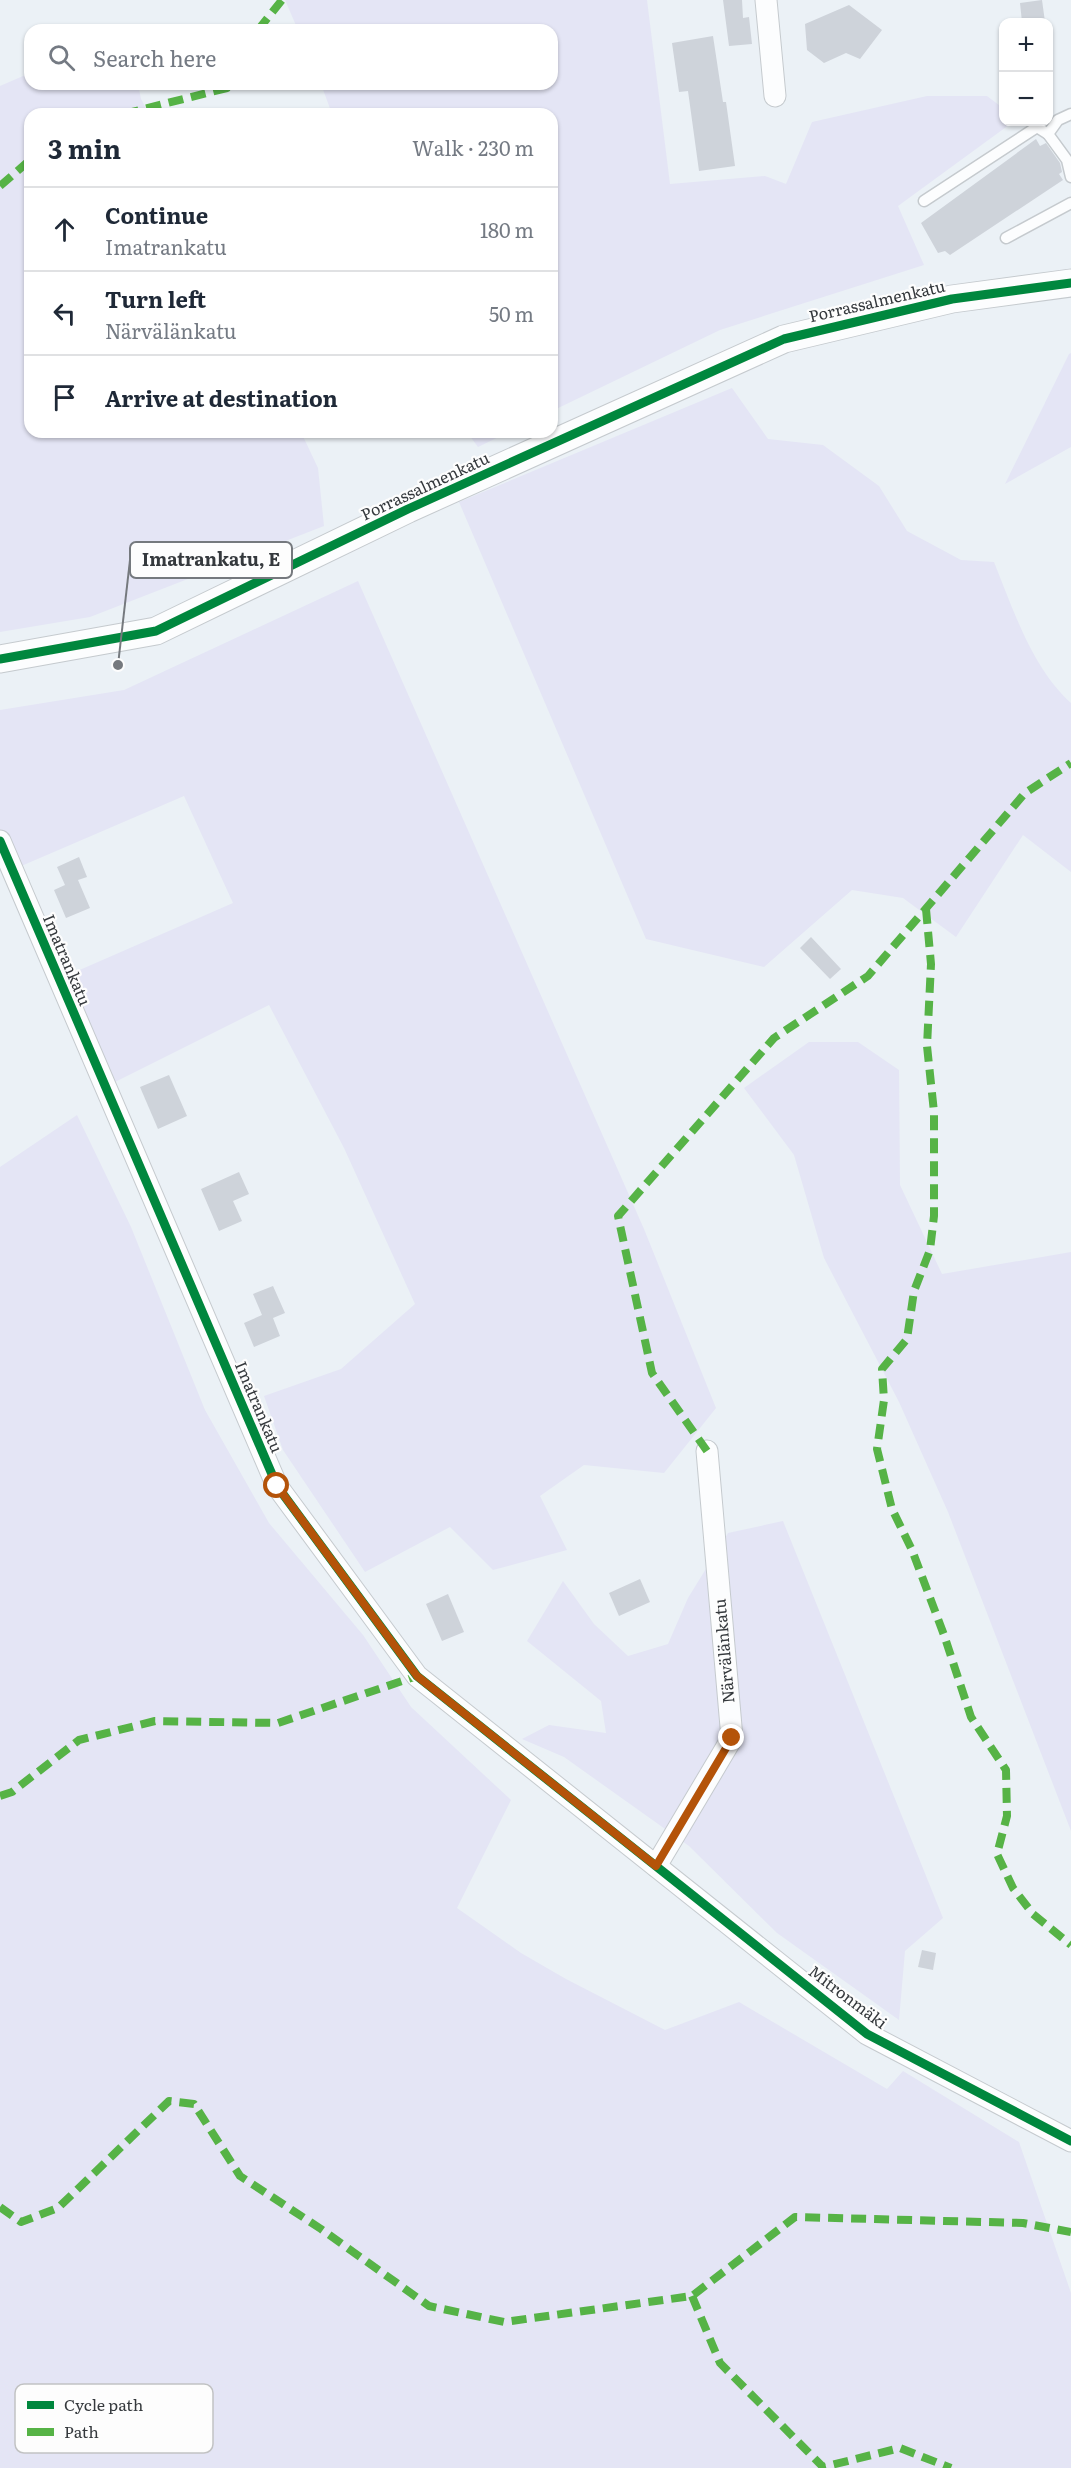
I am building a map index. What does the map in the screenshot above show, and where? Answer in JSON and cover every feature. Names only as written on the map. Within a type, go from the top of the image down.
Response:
[{"type":"street","points":[[766,0],[775,96]]},
{"type":"street","name":"Porrassalmenkatu","points":[[0,659],[156,631],[408,509],[784,339],[952,299],[1071,283]]},
{"type":"street","name":"Imatrankatu","points":[[0,841],[277,1486],[417,1676],[656,1866]]},
{"type":"street","name":"Närvälänkatu","points":[[656,1866],[732,1738],[707,1451]]},
{"type":"street","name":"Mitronmäki","points":[[656,1866],[867,2034],[1071,2141]]},
{"type":"lane","points":[[1047,134],[1058,120],[1071,114]]},
{"type":"lane","points":[[924,201],[1037,127],[1047,134],[1067,160],[1071,177]]},
{"type":"lane","points":[[1006,238],[1071,203]]},
{"type":"shaded area","points":[[285,0],[647,0],[670,184],[765,176],[786,184],[812,122],[927,96],[987,96],[999,105],[999,126],[1008,126],[898,206],[924,265],[720,330],[558,408],[558,108],[330,108],[323,90],[558,90],[558,24],[295,24]]},
{"type":"shaded area","points":[[24,76],[24,90],[139,90],[146,108],[24,108],[24,438],[304,438],[318,468],[324,526],[90,617],[0,632],[0,86]]},
{"type":"shaded area","points":[[1071,353],[1071,447],[1005,484],[1069,354]]},
{"type":"shaded area","points":[[732,388],[768,439],[823,445],[879,486],[907,531],[961,560],[994,562],[1025,637],[1045,673],[1071,703],[1071,872],[1023,835],[956,937],[903,898],[852,890],[764,967],[646,939],[459,502]]},
{"type":"shaded area","points":[[471,438],[497,438],[478,447]]},
{"type":"shaded area","points":[[358,581],[644,1229],[716,1408],[664,1473],[584,1465],[540,1496],[567,1550],[493,1570],[450,1527],[365,1572],[283,1450],[264,1396],[341,1369],[415,1304],[344,1148],[269,1005],[105,1087],[59,979],[233,903],[184,796],[12,870],[0,841],[0,710],[124,690]]},
{"type":"shaded area","points":[[809,1042],[858,1042],[899,1070],[900,1185],[942,1274],[1071,1252],[1071,1831],[948,1512],[899,1402],[824,1258],[794,1155],[744,1088]]},
{"type":"shaded area","points":[[77,1115],[131,1227],[205,1410],[269,1523],[363,1635],[411,1707],[511,1800],[457,1908],[521,1953],[665,2030],[739,2002],[887,2089],[903,2071],[1019,2142],[1071,2293],[1071,2468],[0,2468],[0,1167]]},
{"type":"shaded area","points":[[783,1521],[943,1918],[905,1951],[899,2020],[777,1933],[689,1846],[564,1757],[522,1739],[549,1725],[606,1733],[601,1701],[527,1641],[563,1581],[594,1624],[628,1656],[668,1644],[688,1598],[728,1533]]},
{"type":"building","points":[[723,0],[742,0],[743,18],[749,17],[752,44],[729,46]]},
{"type":"building","points":[[1042,0],[1044,18],[1022,18],[1020,3]]},
{"type":"building","points":[[849,5],[882,30],[860,59],[846,53],[824,63],[807,50],[805,24]]},
{"type":"building","points":[[713,36],[723,102],[726,102],[735,166],[699,171],[688,91],[679,92],[672,43]]},
{"type":"building","points":[[1036,139],[1040,146],[1046,143],[1060,163],[1062,172],[1059,174],[1063,180],[950,255],[945,251],[938,253],[921,223]]},
{"type":"building","points":[[79,857],[87,877],[78,880],[90,908],[66,918],[54,890],[65,885],[57,867]]},
{"type":"building","points":[[811,937],[841,969],[830,979],[800,948]]},
{"type":"building","points":[[169,1075],[187,1116],[158,1129],[140,1087]]},
{"type":"building","points":[[239,1172],[249,1194],[233,1201],[242,1221],[219,1231],[201,1189]]},
{"type":"building","points":[[273,1286],[285,1313],[273,1318],[280,1336],[254,1347],[244,1323],[262,1315],[253,1294]]},
{"type":"building","points":[[640,1579],[650,1602],[619,1616],[609,1593]]},
{"type":"building","points":[[448,1594],[464,1632],[442,1641],[426,1604]]},
{"type":"building","points":[[922,1950],[936,1953],[933,1970],[918,1967]]},
{"type":"marked path","points":[[263,24],[282,0]]},
{"type":"marked path","points":[[148,108],[219,90]]},
{"type":"marked path","points":[[0,186],[24,165]]},
{"type":"marked path","points":[[707,1451],[652,1373],[618,1216],[774,1038],[868,976],[1025,793],[1071,763]]},
{"type":"marked path","points":[[926,909],[931,964],[927,1046],[934,1112],[934,1216],[930,1250],[914,1291],[907,1339],[882,1369],[884,1400],[877,1449],[892,1509],[912,1550],[944,1635],[971,1717],[1006,1770],[1007,1816],[997,1854],[1013,1888],[1033,1914],[1071,1945]]},
{"type":"marked path","points":[[0,1796],[12,1792],[79,1740],[155,1721],[278,1723],[417,1676]]},
{"type":"marked path","points":[[0,2207],[21,2222],[58,2208],[169,2101],[194,2104],[240,2176],[321,2229],[429,2306],[504,2322],[692,2296],[795,2217],[1023,2223],[1071,2232]]},
{"type":"marked path","points":[[692,2296],[720,2363],[823,2467],[900,2448],[951,2468]]},
{"type":"cycle path","points":[[0,659],[156,631],[408,509],[784,339],[952,299],[1071,283]]},
{"type":"cycle path","points":[[0,841],[277,1486],[417,1676],[867,2034],[1071,2141]]},
{"type":"place","name":"Imatrankatu, E","points":[[118,665]]},
{"type":"route","points":[[277,1486],[417,1676],[656,1866],[732,1738]]}]
